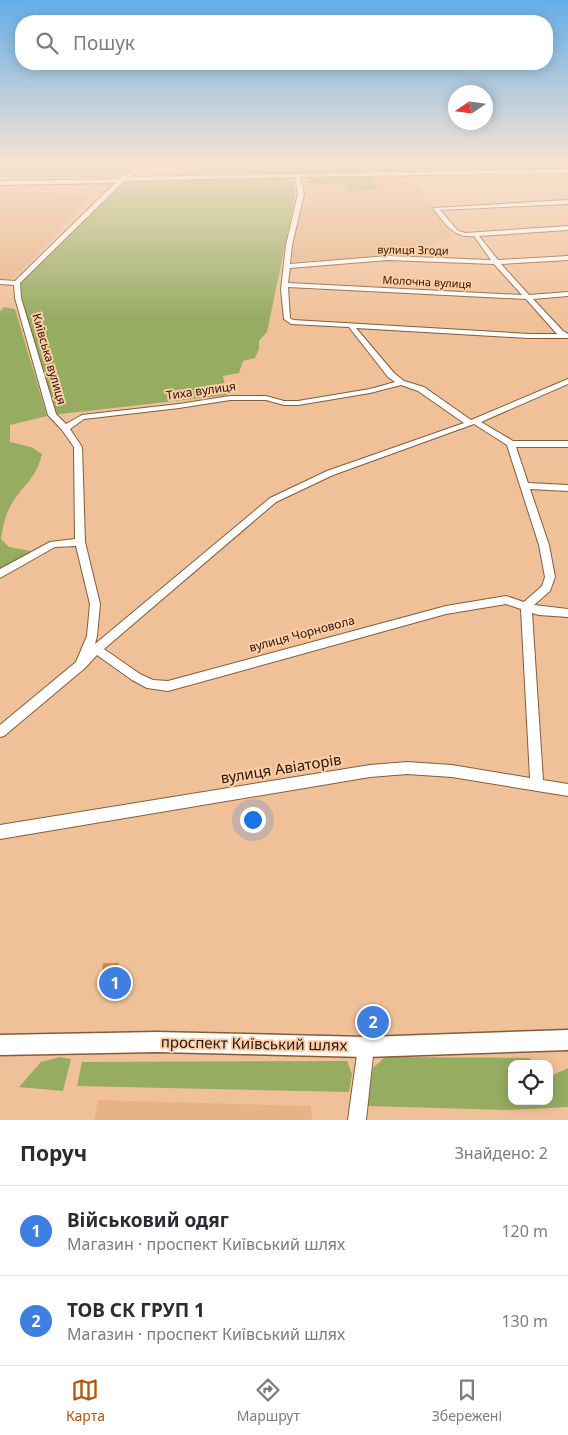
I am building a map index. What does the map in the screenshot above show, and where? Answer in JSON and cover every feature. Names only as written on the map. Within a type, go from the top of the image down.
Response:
[{"type":"main road","name":"проспект Київський шлях","points":[[0,1045],[157,1042],[366,1047],[568,1040]]},
{"type":"street","points":[[0,282],[17,283],[85,216]]},
{"type":"street","points":[[296,216],[284,290],[287,319],[291,322],[529,336],[568,336]]},
{"type":"street","points":[[442,216],[456,232],[475,234],[568,228]]},
{"type":"street","points":[[475,234],[496,262],[560,333],[568,336]]},
{"type":"street","name":"вулиця Згоди","points":[[288,266],[388,258],[496,262],[568,258]]},
{"type":"street","name":"Київська вулиця","points":[[17,283],[18,298],[52,415],[65,428],[78,448],[80,542],[95,604],[92,636],[81,665]]},
{"type":"street","name":"Молочна вулиця","points":[[286,285],[528,297],[568,294]]},
{"type":"street","points":[[351,326],[386,370],[401,383],[421,388],[472,422],[511,444],[568,444]]},
{"type":"street","name":"Київська вулиця","points":[[0,732],[274,500],[293,489],[472,422],[568,381]]},
{"type":"street","name":"Тиха вулиця","points":[[65,428],[82,417],[230,398],[266,398],[284,403],[298,403],[354,394],[401,383]]},
{"type":"street","points":[[511,444],[544,545],[550,576],[546,588],[526,607],[537,786]]},
{"type":"street","points":[[525,486],[568,488]]},
{"type":"street","points":[[0,574],[53,544],[80,542]]},
{"type":"street","name":"вулиця Чорновола","points":[[96,649],[151,685],[168,686],[446,610],[506,600],[539,611],[568,613]]},
{"type":"street","name":"вулиця Авіаторів","points":[[0,832],[370,771],[407,768],[452,771],[568,790]]},
{"type":"street","points":[[357,1120],[366,1047]]},
{"type":"shaded area","points":[[0,216],[74,216],[11,281],[0,280]]},
{"type":"shaded area","points":[[298,216],[439,216],[453,236],[407,254],[291,262]]},
{"type":"shaded area","points":[[98,1100],[311,1106],[312,1120],[94,1120]]},
{"type":"green space","points":[[88,216],[291,216],[267,332],[259,341],[259,349],[255,358],[243,361],[239,373],[223,376],[227,395],[52,415],[17,283]]},
{"type":"green space","points":[[4,307],[15,309],[47,416],[10,425],[10,442],[31,447],[42,454],[33,476],[9,509],[4,521],[1,539],[9,547],[31,551],[0,570],[0,311]]},
{"type":"green space","points":[[60,1057],[71,1059],[63,1091],[19,1087],[41,1062]]},
{"type":"green space","points":[[385,1057],[529,1058],[532,1060],[508,1060],[508,1105],[553,1105],[553,1075],[568,1068],[568,1107],[506,1110],[367,1106],[373,1068]]},
{"type":"green space","points":[[347,1061],[352,1074],[349,1092],[77,1086],[82,1062]]},
{"type":"building","points":[[103,963],[119,963],[118,973],[130,973],[128,993],[99,993]]},
{"type":"place","name":"Військовий одяг","points":[[115,983]]},
{"type":"place","name":"ТОВ СК ГРУП 1","points":[[373,1022]]}]
